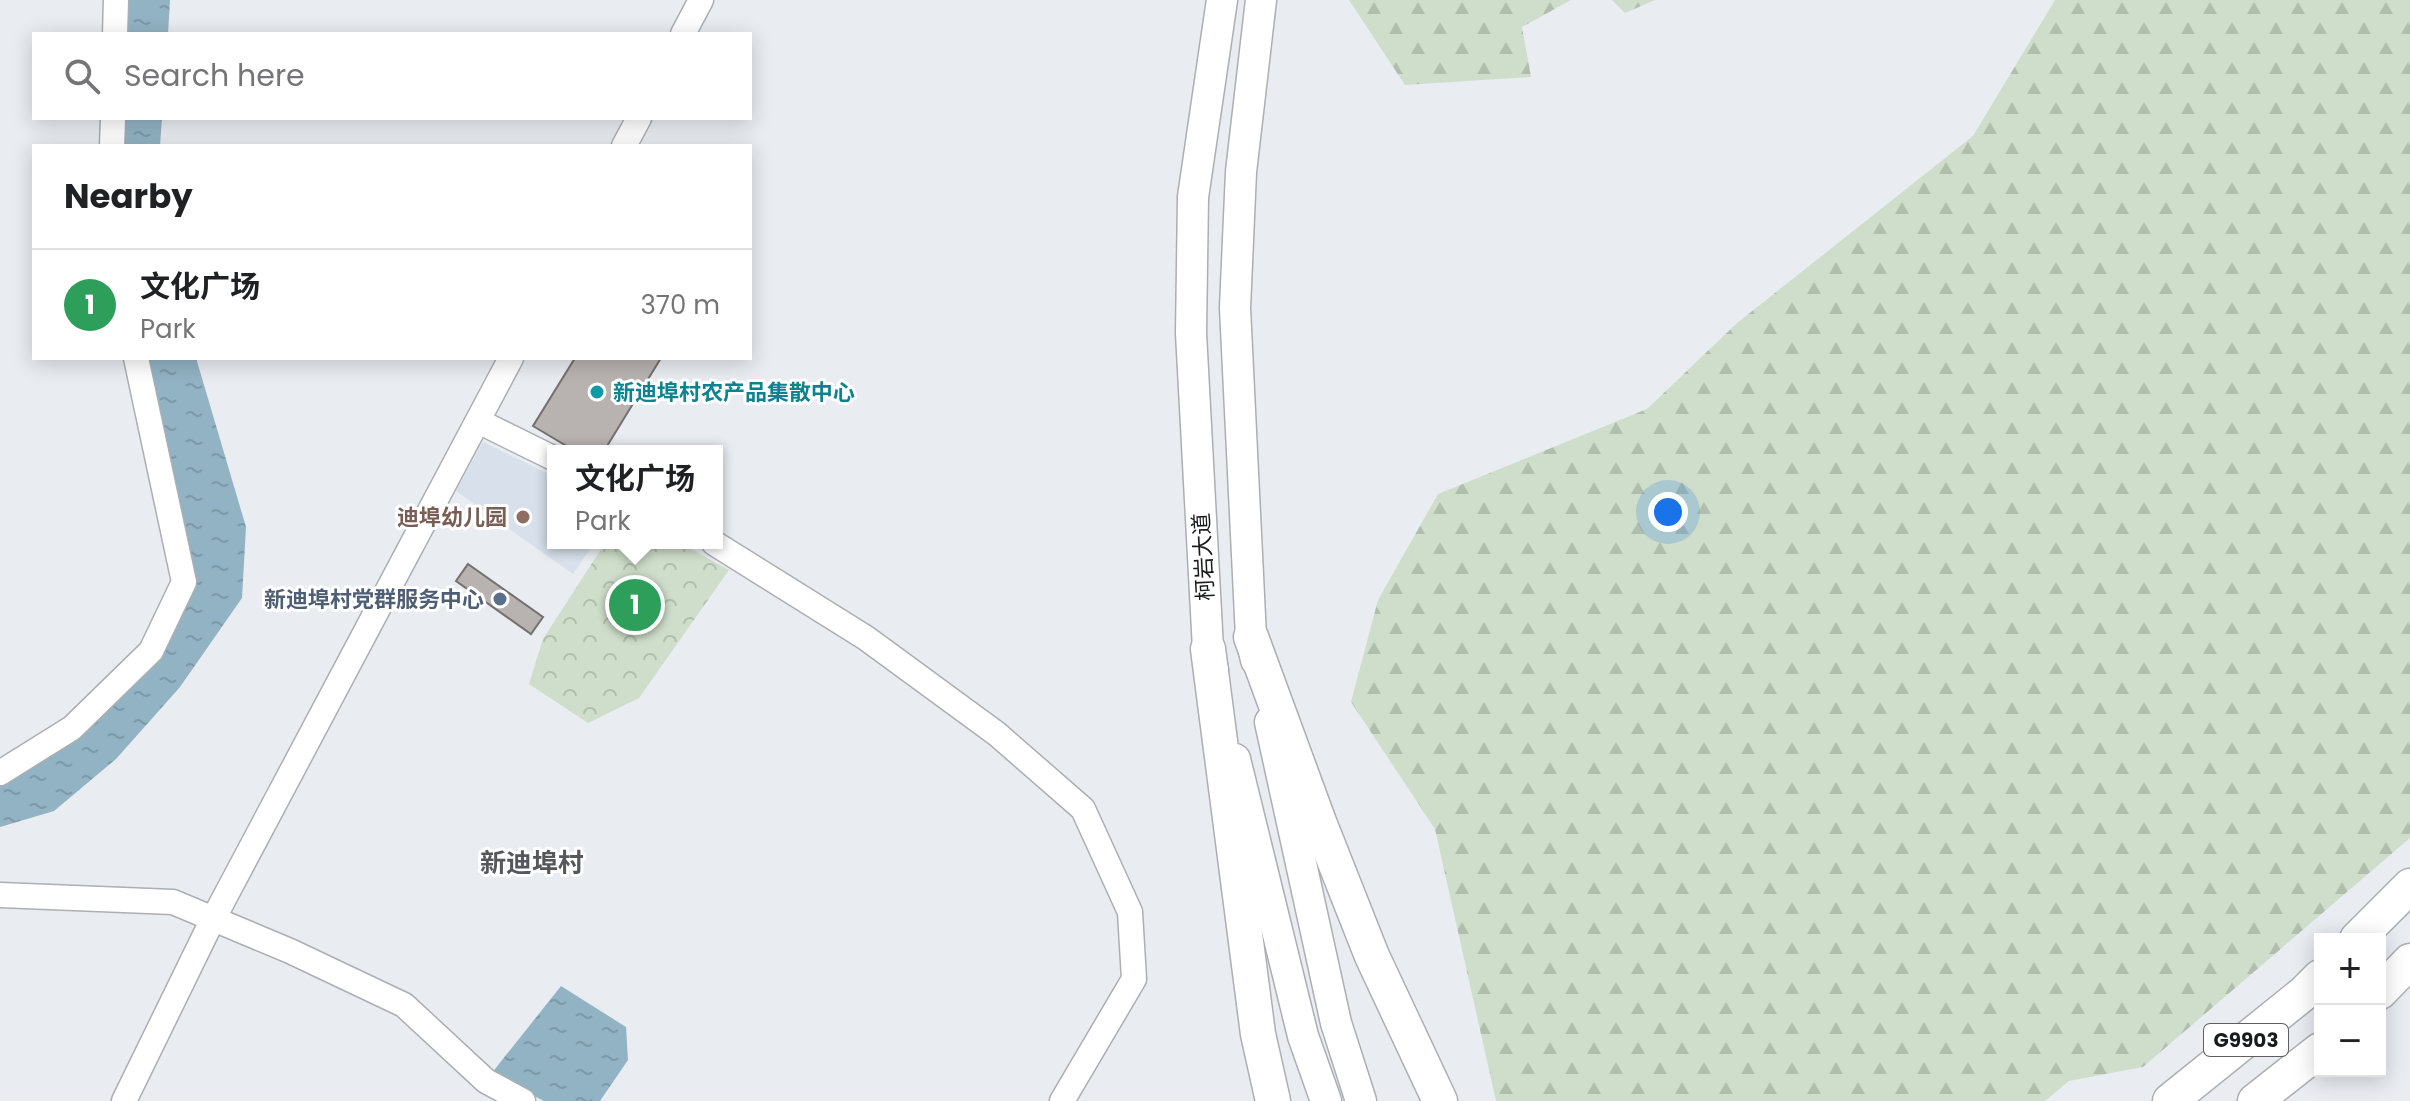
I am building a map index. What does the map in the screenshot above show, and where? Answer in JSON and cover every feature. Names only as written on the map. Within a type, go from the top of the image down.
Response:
[{"type":"highway","points":[[1251,637],[1372,956],[1440,1101]]},
{"type":"highway","points":[[1208,649],[1258,1034],[1273,1101]]},
{"type":"highway","points":[[2363,933],[2410,886]]},
{"type":"highway","points":[[2386,986],[2410,961]]},
{"type":"highway","name":"G9903","points":[[2170,1101],[2314,983]]},
{"type":"highway","points":[[2386,1010],[2410,997]]},
{"type":"highway","name":"G9903","points":[[2255,1101],[2314,1055]]},
{"type":"main road","name":"柯岩大道","points":[[1222,0],[1193,197],[1191,333],[1208,649],[1303,1036],[1326,1101]]},
{"type":"main road","name":"柯岩大道","points":[[1261,0],[1241,172],[1235,308],[1251,637],[1336,1023],[1361,1101]]},
{"type":"street","points":[[115,32],[116,0]]},
{"type":"street","points":[[684,32],[701,0]]},
{"type":"street","points":[[112,144],[113,120]]},
{"type":"street","points":[[625,144],[638,120]]},
{"type":"street","points":[[0,773],[72,728],[151,651],[184,582],[136,360]]},
{"type":"street","points":[[124,1101],[213,919],[510,360]]},
{"type":"street","points":[[478,421],[547,455]]},
{"type":"street","points":[[723,549],[878,647],[997,734],[1083,809],[1130,912],[1134,979],[1062,1101]]},
{"type":"street","points":[[0,895],[173,902],[404,1005],[486,1081],[523,1101]]},
{"type":"shaded area","name":"迪埠幼儿园","points":[[483,442],[547,473],[547,549],[590,549],[573,574],[456,491]]},
{"type":"green space","points":[[1349,0],[1571,0],[1522,27],[1531,77],[1405,85]]},
{"type":"green space","points":[[1612,0],[1655,0],[1625,13]]},
{"type":"green space","points":[[2055,0],[2410,0],[2410,838],[2143,1067],[2069,1081],[2045,1101],[1496,1101],[1435,829],[1351,702],[1378,600],[1438,494],[1647,409],[1737,323],[1973,136]]},
{"type":"green space","points":[[601,549],[691,549],[729,570],[639,698],[588,723],[529,684],[543,639]]},
{"type":"water","points":[[126,0],[170,0],[168,32],[124,32]]},
{"type":"water","points":[[120,120],[162,120],[160,144],[118,144]]},
{"type":"water","points":[[140,360],[197,360],[246,527],[242,598],[180,687],[116,759],[54,811],[0,827],[0,777],[74,732],[189,583]]},
{"type":"water","points":[[561,986],[626,1027],[628,1060],[600,1101],[544,1101],[491,1074]]},
{"type":"building","name":"新迪埠村农产品集散中心","points":[[574,360],[660,360],[608,445],[565,445],[533,426]]},
{"type":"building","name":"新迪埠村党群服务中心","points":[[468,564],[543,617],[531,634],[456,581]]},
{"type":"place","name":"新迪埠村农产品集散中心","points":[[597,392]]},
{"type":"place","name":"迪埠幼儿园","points":[[523,517]]},
{"type":"place","name":"新迪埠村党群服务中心","points":[[500,599]]},
{"type":"place","name":"文化广场","points":[[635,605]]},
{"type":"district","name":"新迪埠村","points":[[532,863]]}]
